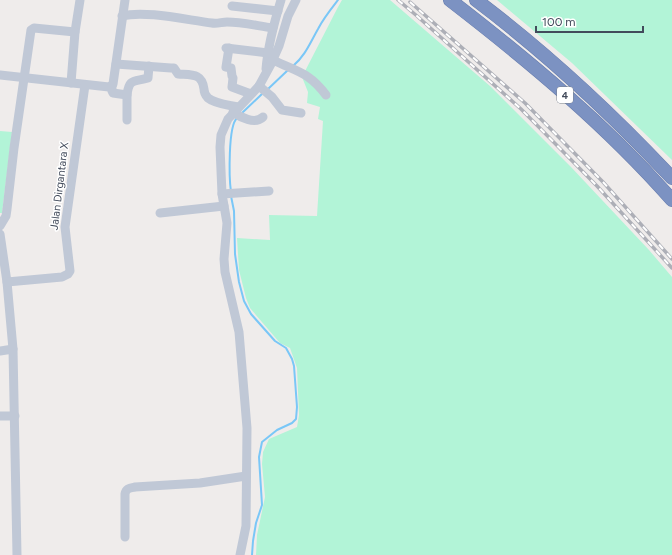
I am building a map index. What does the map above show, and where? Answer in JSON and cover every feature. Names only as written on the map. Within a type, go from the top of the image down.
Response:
[{"type":"highway","name":"4","points":[[450,0],[511,47],[592,118],[672,200]]},
{"type":"highway","name":"4","points":[[476,0],[510,26],[590,96],[672,178]]},
{"type":"street","points":[[72,84],[75,32],[80,0]]},
{"type":"street","points":[[125,0],[112,91],[127,95]]},
{"type":"street","points":[[270,57],[273,28],[281,0]]},
{"type":"street","points":[[296,0],[270,57],[266,72],[264,90],[282,110],[301,113]]},
{"type":"street","points":[[232,6],[278,11]]},
{"type":"street","points":[[122,16],[134,14],[147,15],[218,24],[231,22],[273,28]]},
{"type":"street","points":[[0,226],[6,216],[14,148],[32,29],[75,32]]},
{"type":"street","points":[[251,94],[232,87],[233,78],[231,70],[230,68],[226,67],[228,48],[270,57],[312,79],[326,95]]},
{"type":"street","points":[[171,68],[176,60]]},
{"type":"street","points":[[116,64],[174,68],[178,74],[200,77],[203,83],[204,93],[208,98],[237,113],[259,120],[263,117]]},
{"type":"street","points":[[127,120],[128,86],[132,82],[148,78],[149,66]]},
{"type":"street","points":[[0,75],[72,84],[112,86]]},
{"type":"street","name":"Jalan Dirgantara X","points":[[7,282],[62,277],[70,271],[65,227],[85,85]]},
{"type":"street","points":[[240,555],[246,526],[247,433],[237,317],[225,272],[224,259],[227,223],[224,206],[226,193],[220,147],[224,126],[237,113],[251,94],[264,90]]},
{"type":"street","points":[[226,193],[269,192]]},
{"type":"street","points":[[160,212],[224,206]]},
{"type":"street","points":[[0,234],[7,282],[13,349],[17,555]]},
{"type":"street","points":[[0,351],[13,349]]},
{"type":"street","points":[[0,416],[15,416]]},
{"type":"street","points":[[124,537],[125,491],[127,489],[135,487],[200,483],[246,476]]},
{"type":"green space","points":[[342,0],[390,0],[490,86],[571,167],[649,250],[672,277],[672,555],[256,555],[257,535],[265,497],[262,464],[263,452],[269,439],[297,427],[299,415],[297,368],[290,348],[280,343],[250,308],[239,270],[237,238],[270,240],[269,215],[317,216],[323,121],[318,119],[320,107],[307,103],[308,92],[302,77]]},
{"type":"green space","points":[[497,0],[672,0],[672,160],[572,63]]},
{"type":"green space","points":[[0,131],[12,132],[2,213],[0,213]]},
{"type":"waterway","points":[[293,66],[304,54],[327,14],[338,0]]},
{"type":"waterway","points":[[268,89],[288,70]]},
{"type":"waterway","points":[[242,113],[263,93]]},
{"type":"waterway","points":[[231,192],[231,141],[234,123],[237,118]]},
{"type":"waterway","points":[[231,196],[234,211],[235,254],[239,282],[244,301],[251,314],[275,341],[286,348],[292,359],[294,366],[297,407],[296,419],[292,423],[277,430],[262,442],[259,457],[262,505],[256,523],[252,555]]},
{"type":"railway","points":[[398,0],[521,109],[597,186],[672,268]]},
{"type":"railway","points":[[410,2],[525,103],[603,182],[672,259]]}]
